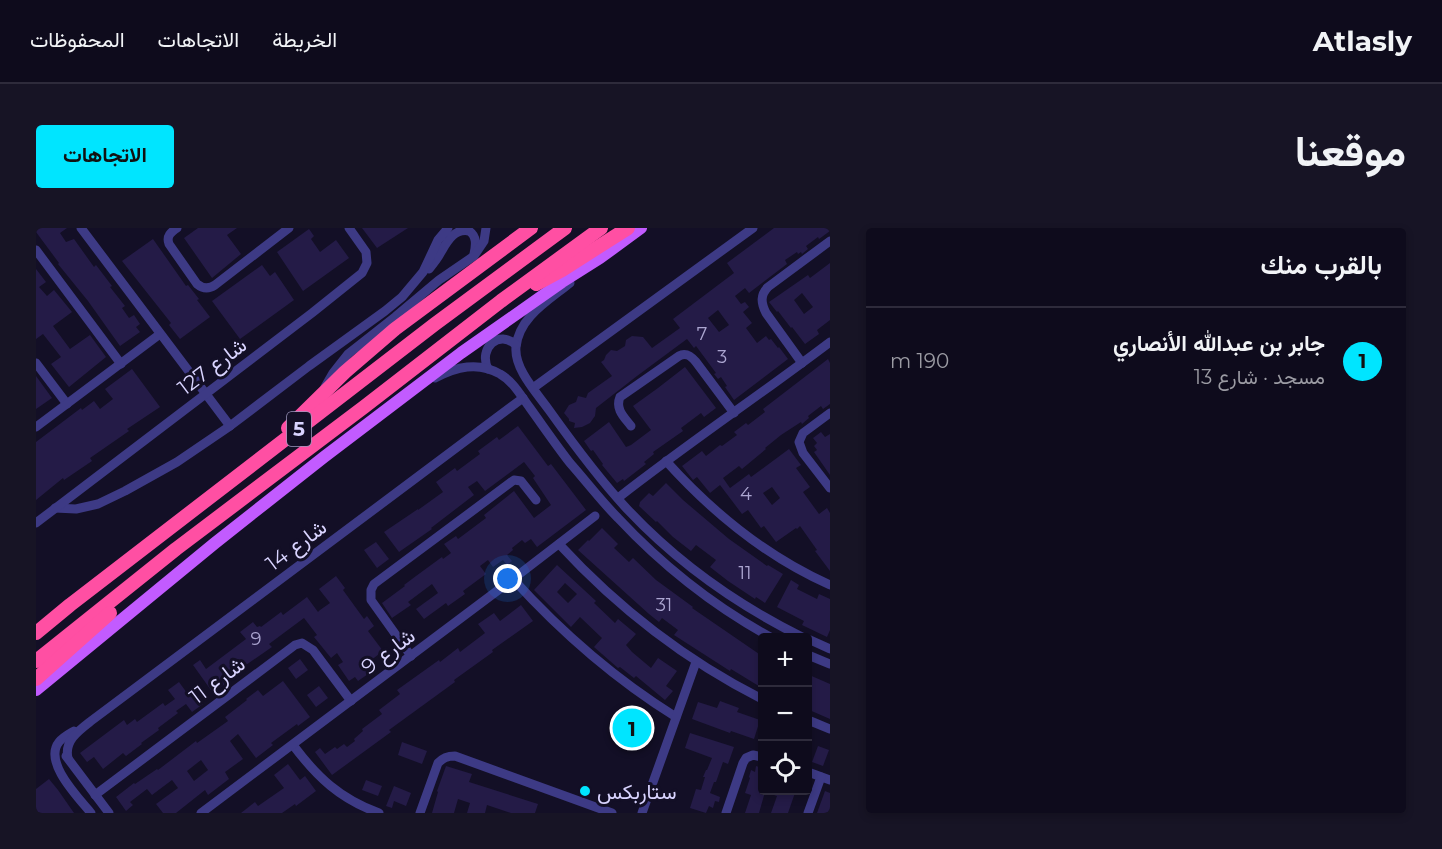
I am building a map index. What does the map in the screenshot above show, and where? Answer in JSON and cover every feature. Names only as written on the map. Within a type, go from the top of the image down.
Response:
[{"type":"highway","name":"5","points":[[258,460],[322,393],[395,329],[531,228]]},
{"type":"highway","name":"5","points":[[36,633],[70,604],[435,324],[565,228]]},
{"type":"highway","name":"5","points":[[36,661],[176,549],[501,301],[601,228]]},
{"type":"highway","points":[[501,301],[562,270],[628,228]]},
{"type":"highway","points":[[36,679],[176,549]]},
{"type":"main road","points":[[36,690],[324,457],[456,357],[641,228]]},
{"type":"street","points":[[177,228],[169,235],[169,244],[197,284],[207,288],[215,285],[289,228]]},
{"type":"street","name":"شارع 127","points":[[38,520],[362,273],[367,263],[366,252],[349,228]]},
{"type":"street","points":[[417,280],[438,240],[448,228]]},
{"type":"street","points":[[322,393],[333,373],[348,354],[439,280],[474,256],[484,241],[486,228]]},
{"type":"street","points":[[533,388],[753,228]]},
{"type":"street","points":[[86,230],[160,334],[230,426]]},
{"type":"street","points":[[55,508],[76,509],[98,504],[168,467],[230,426],[402,297],[434,263],[455,231],[465,230],[473,235],[476,243],[474,256]]},
{"type":"street","points":[[802,363],[766,313],[762,297],[768,287],[830,241]]},
{"type":"street","points":[[36,250],[121,364]]},
{"type":"street","points":[[600,258],[529,317],[521,329],[516,345],[518,364],[573,444],[640,522],[704,577],[765,617],[796,633]]},
{"type":"street","points":[[36,426],[160,334]]},
{"type":"street","points":[[488,369],[484,356],[490,345],[501,339],[509,340],[516,345]]},
{"type":"street","points":[[618,498],[830,342]]},
{"type":"street","points":[[630,426],[619,409],[618,403],[621,397],[684,354],[689,355],[696,362],[734,413]]},
{"type":"street","points":[[36,363],[67,404]]},
{"type":"street","points":[[412,391],[456,368],[475,366],[498,373],[507,379],[597,496],[644,545],[680,575],[764,633]]},
{"type":"street","name":"شارع 14","points":[[68,758],[67,750],[77,732],[523,398]]},
{"type":"street","points":[[830,413],[803,434],[799,442],[802,451],[830,488]]},
{"type":"street","points":[[666,461],[711,507],[754,541],[778,557],[830,585]]},
{"type":"street","points":[[411,656],[373,605],[370,594],[374,584],[514,480],[521,481],[536,500]]},
{"type":"street","points":[[597,496],[595,516],[616,517]]},
{"type":"street","name":"شارع 9","points":[[201,813],[595,516]]},
{"type":"street","points":[[559,544],[610,596],[659,636],[696,662],[758,697]]},
{"type":"street","points":[[513,579],[551,620],[592,658],[640,694],[676,717]]},
{"type":"street","points":[[741,619],[748,613],[749,607]]},
{"type":"street","points":[[757,629],[758,621],[765,617]]},
{"type":"street","points":[[812,641],[830,649]]},
{"type":"street","name":"شارع 11","points":[[98,799],[295,645],[302,644],[313,650],[351,701]]},
{"type":"street","points":[[812,657],[830,664]]},
{"type":"street","points":[[642,813],[696,662]]},
{"type":"street","name":"شارع 14","points":[[54,756],[60,740],[91,721]]},
{"type":"street","points":[[812,722],[830,729]]},
{"type":"street","points":[[293,745],[315,773],[331,787],[348,799],[379,813]]},
{"type":"street","points":[[90,812],[59,771],[54,756],[58,753],[61,752],[68,758],[109,813]]},
{"type":"street","points":[[726,813],[744,761],[753,755],[758,756]]},
{"type":"street","points":[[420,813],[438,763],[450,756],[455,756],[584,808],[612,813]]},
{"type":"street","points":[[808,813],[825,779]]},
{"type":"street","points":[[90,812],[88,807],[98,799]]},
{"type":"building","points":[[36,228],[67,228],[60,233],[66,242],[74,239],[94,267],[96,265],[125,306],[122,308],[129,318],[134,315],[140,324],[136,327],[140,332],[120,346],[58,264],[36,232]]},
{"type":"building","points":[[198,228],[237,228],[227,235],[241,254],[212,278],[184,238]]},
{"type":"building","points":[[362,228],[408,228],[377,248]]},
{"type":"building","points":[[774,228],[830,228],[830,231],[806,246],[808,249],[802,254],[797,252],[785,260],[787,264],[749,293],[745,288],[735,296],[741,304],[745,302],[749,307],[743,312],[752,323],[746,328],[757,343],[766,336],[788,359],[734,400],[721,377],[718,379],[696,346],[694,348],[687,339],[596,408],[595,416],[590,423],[574,428],[575,423],[569,421],[564,413],[569,405],[576,402],[578,396],[586,398],[588,393],[612,376],[601,362],[606,355],[611,350],[617,351],[625,346],[626,340],[632,336],[643,337],[652,348],[680,328],[673,319],[734,273],[727,263]],"holes":[[[718,310],[729,325],[719,332],[708,318]]]},
{"type":"building","points":[[309,229],[314,236],[311,239],[320,252],[336,240],[349,258],[303,291],[277,252]]},
{"type":"building","points":[[153,239],[210,317],[180,339],[169,325],[171,323],[122,261]]},
{"type":"building","points":[[830,263],[830,320],[817,330],[819,334],[805,344],[769,302],[808,275],[810,278]],"holes":[[[802,293],[813,307],[804,314],[794,300]]]},
{"type":"building","points":[[262,265],[270,276],[275,272],[294,300],[240,339],[212,301]]},
{"type":"building","points":[[36,269],[46,282],[39,287],[47,296],[54,290],[72,312],[53,326],[70,349],[90,335],[106,357],[69,387],[51,364],[61,357],[43,334],[36,339]]},
{"type":"building","points":[[828,359],[830,363],[830,404],[823,409],[821,406],[802,424],[801,422],[781,435],[742,469],[739,466],[723,478],[730,488],[749,474],[751,477],[789,449],[801,465],[796,468],[810,487],[803,492],[819,514],[827,508],[830,513],[830,571],[800,526],[776,542],[764,526],[761,528],[748,510],[742,514],[720,485],[710,493],[697,477],[693,480],[682,466],[702,451],[706,456],[720,445],[722,446],[737,435],[734,432],[765,412],[763,409]],"holes":[[[772,487],[780,498],[772,505],[763,493]]]},
{"type":"building","points":[[685,367],[716,408],[704,417],[701,413],[681,428],[683,431],[653,452],[654,454],[644,462],[646,464],[624,481],[623,479],[617,483],[584,441],[609,422],[626,447],[631,445],[651,430],[633,406]]},
{"type":"building","points":[[132,369],[160,407],[90,458],[92,461],[64,480],[63,478],[36,500],[36,442],[94,401],[100,409],[113,399],[105,389]]},
{"type":"building","points":[[36,376],[52,398],[36,409]]},
{"type":"building","points":[[518,426],[548,466],[551,464],[586,510],[537,547],[531,539],[525,543],[522,540],[507,555],[512,561],[507,565],[503,560],[493,567],[488,560],[480,566],[486,574],[463,591],[465,594],[448,606],[446,603],[424,619],[416,609],[438,593],[432,584],[408,602],[411,605],[392,618],[382,603],[442,557],[443,559],[451,553],[444,544],[456,536],[458,539],[486,518],[484,515],[514,491],[534,518],[551,505],[533,478],[535,476],[524,462],[485,491],[477,481],[468,487],[474,495],[399,552],[384,532],[443,492],[436,482],[455,468],[457,471],[480,454],[478,451],[497,437],[499,440]]},
{"type":"building","points":[[821,432],[825,437],[830,434],[830,475],[814,452],[817,450],[814,446],[817,443],[813,438]]},
{"type":"building","points":[[666,483],[729,539],[767,566],[783,574],[765,603],[728,581],[710,567],[716,560],[696,545],[691,551],[639,506],[649,493],[653,496]]},
{"type":"building","points":[[602,528],[618,544],[614,548],[629,562],[633,558],[656,580],[692,608],[758,653],[758,686],[731,669],[730,671],[674,635],[678,630],[662,618],[659,622],[649,614],[578,550]]},
{"type":"building","points":[[376,542],[389,559],[377,568],[364,550]]},
{"type":"building","points":[[557,565],[596,601],[594,603],[615,623],[618,619],[636,634],[626,645],[632,652],[651,668],[658,658],[677,671],[666,686],[673,691],[665,700],[636,676],[634,678],[620,667],[618,668],[594,647],[602,638],[580,617],[571,627],[534,590]],"holes":[[[565,583],[577,594],[568,603],[557,592]]]},
{"type":"building","points":[[336,576],[364,619],[367,616],[374,626],[368,631],[383,651],[366,664],[371,672],[358,681],[355,677],[349,681],[338,665],[343,662],[337,653],[331,658],[314,637],[317,635],[304,618],[269,644],[272,647],[230,676],[232,679],[213,693],[193,665],[200,660],[206,669],[246,639],[240,632],[253,622],[257,627],[261,627],[281,612],[283,615],[307,597],[318,612],[330,603],[319,589]]},
{"type":"building","points":[[791,580],[799,585],[797,589],[817,599],[819,594],[830,599],[830,630],[827,637],[802,625],[804,621],[777,607]]},
{"type":"building","points":[[521,605],[533,621],[492,650],[493,652],[454,680],[455,682],[389,730],[391,732],[332,775],[315,752],[320,748],[325,754],[344,744],[347,747],[355,741],[354,739],[363,731],[362,729],[382,714],[379,710],[400,694],[397,690],[458,648],[460,652],[485,633],[478,624],[494,613],[500,621]]},
{"type":"building","points":[[300,659],[308,670],[296,679],[288,668]]},
{"type":"building","points":[[812,676],[830,684],[830,719],[812,711]]},
{"type":"building","points":[[283,681],[310,717],[271,743],[273,745],[256,758],[238,734],[230,741],[243,759],[225,772],[229,779],[208,795],[205,790],[176,813],[163,813],[156,804],[178,788],[172,780],[152,795],[147,789],[130,802],[133,805],[126,811],[116,797],[228,721],[225,717],[258,690],[263,696]],"holes":[[[201,760],[208,770],[194,781],[187,771]]]},
{"type":"building","points":[[179,682],[187,693],[192,689],[203,704],[192,712],[186,704],[142,744],[126,756],[123,753],[103,769],[94,757],[87,762],[80,753],[124,720],[127,725],[135,719],[137,722],[163,703],[165,706],[175,699],[168,690]]},
{"type":"building","points":[[319,686],[328,698],[316,707],[307,695]]},
{"type":"building","points":[[720,701],[739,708],[737,712],[758,719],[754,739],[692,719],[698,702],[717,708]]},
{"type":"building","points":[[620,709],[651,715],[645,747],[614,740]]},
{"type":"building","points":[[690,733],[734,747],[728,764],[723,762],[710,793],[720,797],[719,802],[715,801],[713,808],[709,806],[706,813],[690,808],[696,789],[701,790],[705,777],[703,777],[712,758],[685,748]]},
{"type":"building","points":[[402,742],[427,751],[422,764],[398,755]]},
{"type":"building","points":[[818,746],[829,750],[823,766],[812,762]]},
{"type":"building","points":[[288,764],[300,780],[305,776],[316,791],[282,813],[241,813],[255,802],[258,806],[284,788],[274,775]]},
{"type":"building","points":[[446,766],[472,774],[469,782],[538,804],[535,813],[511,813],[487,805],[485,813],[467,813],[470,803],[458,799],[454,813],[432,813]]},
{"type":"building","points":[[756,766],[758,767],[758,795],[764,795],[759,813],[745,813],[751,795],[745,793],[751,770],[755,772]]},
{"type":"building","points":[[49,779],[74,813],[36,813],[36,789]]},
{"type":"building","points":[[366,780],[382,786],[378,796],[362,790]]},
{"type":"building","points":[[394,786],[411,793],[406,806],[394,801],[392,808],[386,806]]},
{"type":"building","points":[[825,791],[830,793],[830,813],[817,813]]},
{"type":"building","points":[[774,795],[794,795],[788,813],[771,813],[777,796]]},
{"type":"place","name":"جابر بن عبدالله الأنصاري","points":[[632,728]]},
{"type":"place","name":"ستاربكس","points":[[585,791]]}]
